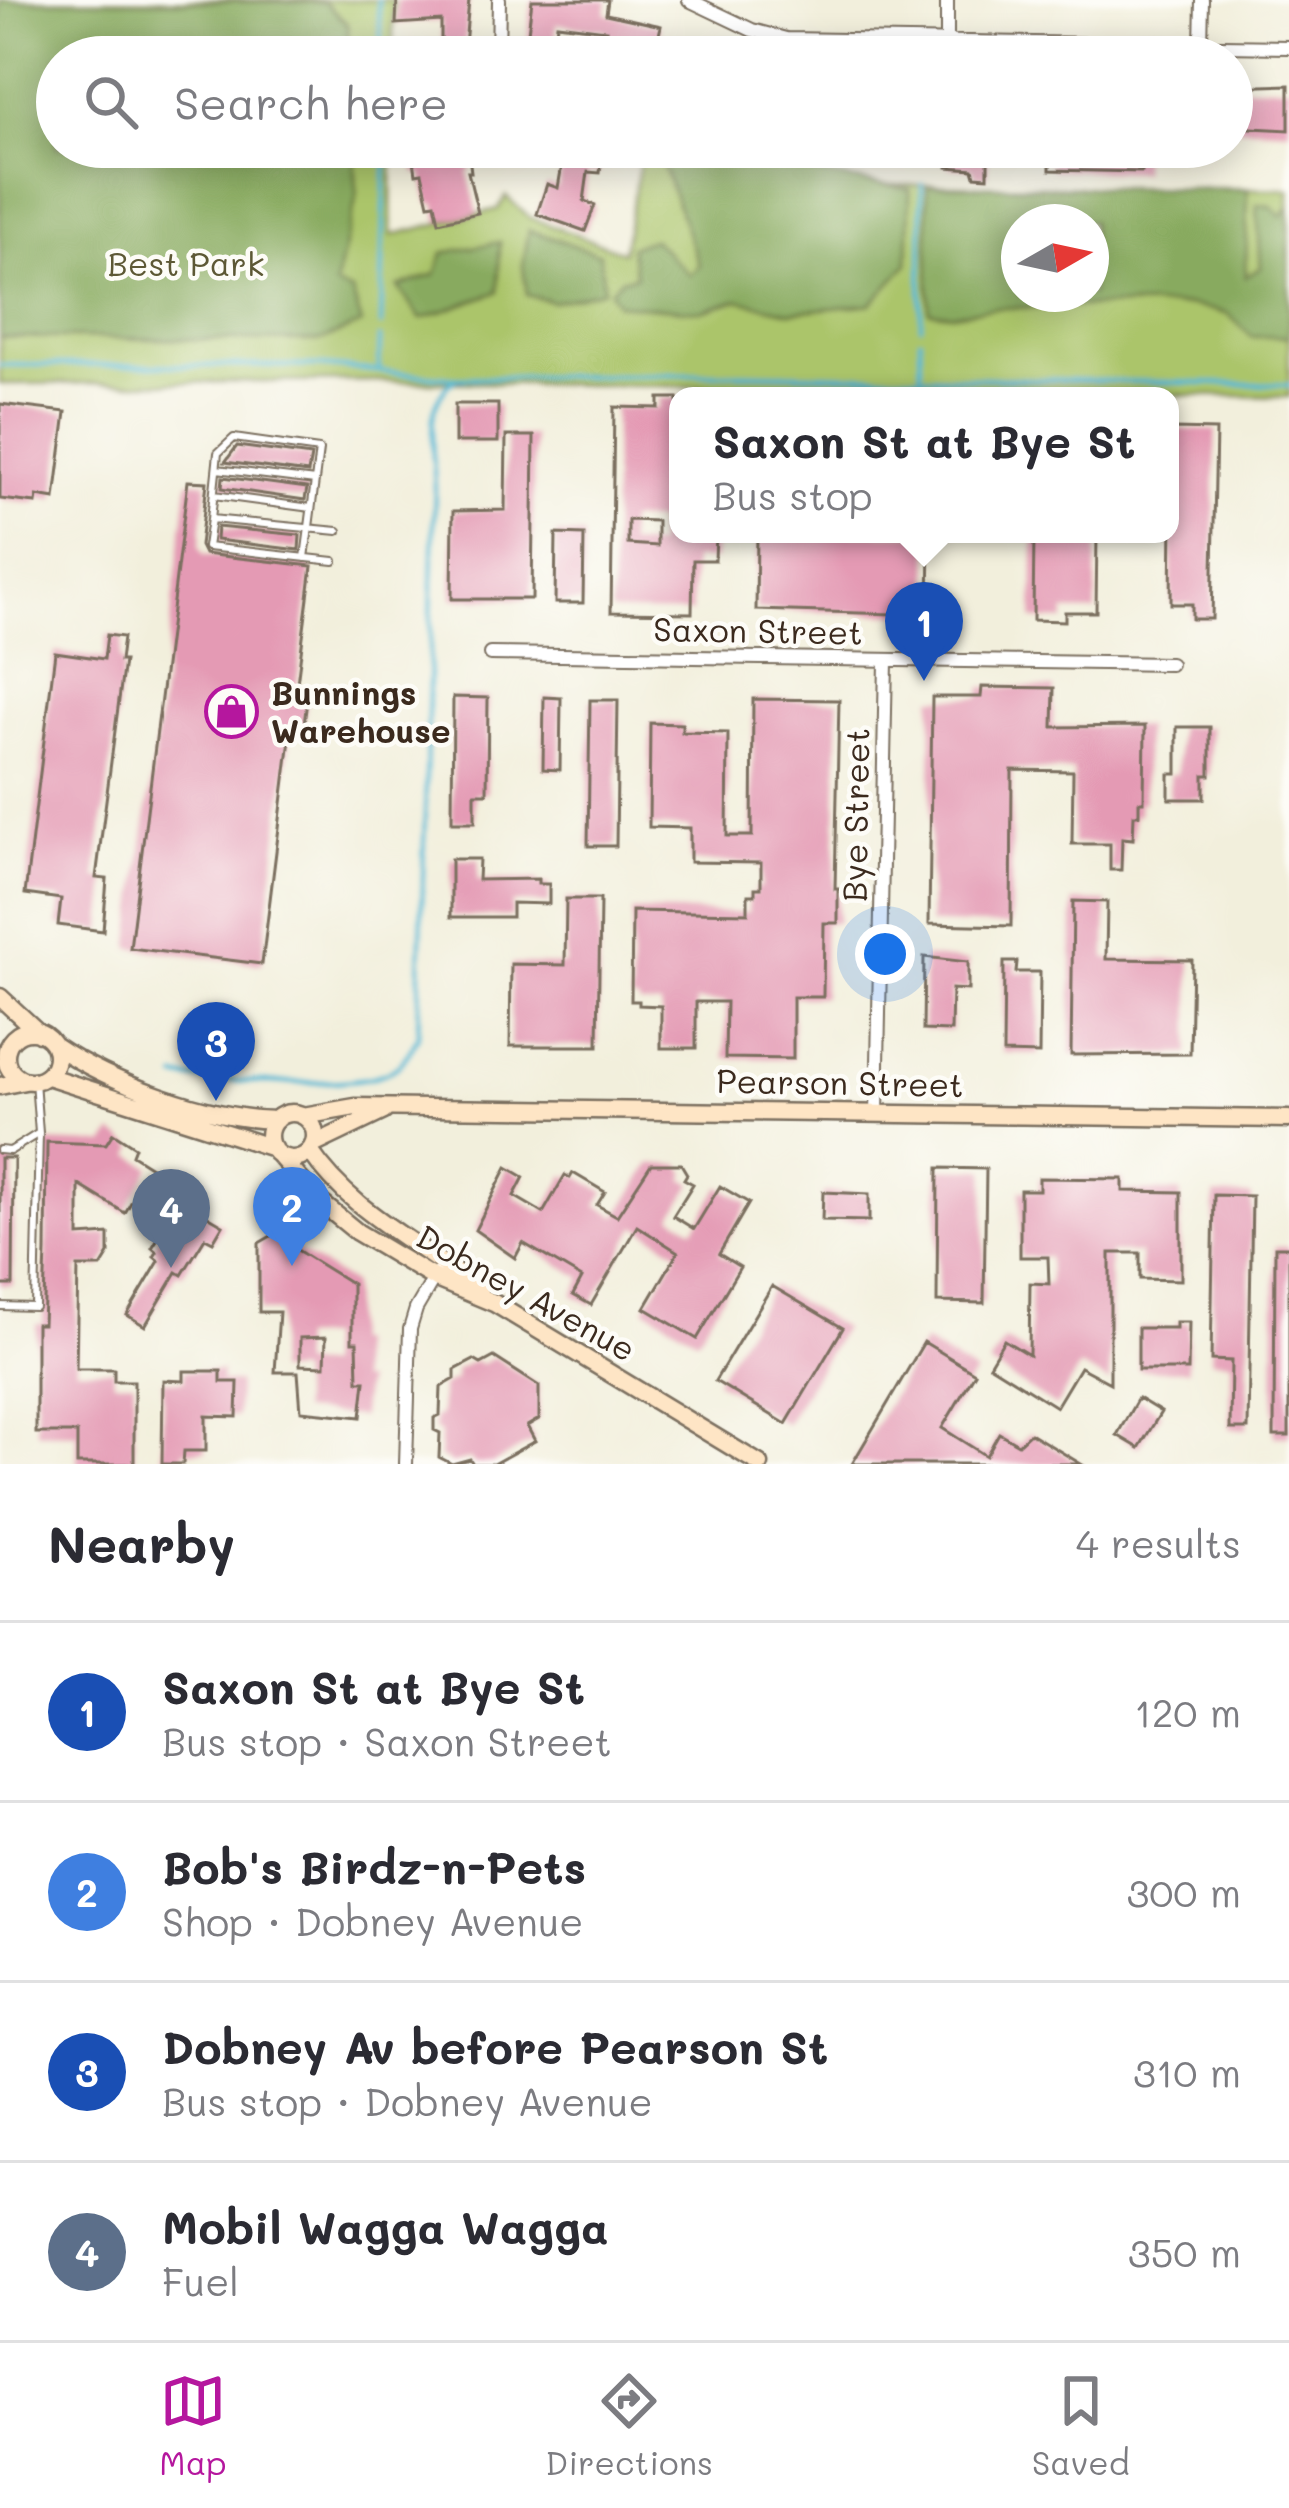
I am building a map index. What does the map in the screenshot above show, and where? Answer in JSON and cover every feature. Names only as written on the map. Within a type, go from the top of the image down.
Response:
[{"type":"main road","points":[[0,997],[82,1064],[233,1117],[276,1120],[291,1113],[303,1116],[315,1132],[312,1148],[298,1159],[11,1072],[0,1024]]},
{"type":"main road","points":[[0,1086],[36,1079],[56,1059],[46,1039],[26,1032],[5,1053]]},
{"type":"main road","name":"Pearson Street","points":[[303,1116],[355,1107],[1289,1119]]},
{"type":"main road","name":"Pearson Street","points":[[312,1148],[390,1108]]},
{"type":"main road","points":[[276,1120],[269,1134],[276,1151]]},
{"type":"main road","points":[[312,1148],[351,1200],[439,1270]]},
{"type":"main road","name":"Dobney Avenue","points":[[276,1151],[338,1217],[439,1270],[760,1464]]},
{"type":"street","points":[[499,0],[499,36]]},
{"type":"street","points":[[689,0],[775,36]]},
{"type":"street","points":[[947,0],[947,36]]},
{"type":"street","points":[[1201,36],[1202,0]]},
{"type":"street","points":[[1253,46],[1289,46]]},
{"type":"street","name":"Saxon Street","points":[[490,654],[1170,664]]},
{"type":"street","name":"Bye Street","points":[[877,1114],[886,661]]},
{"type":"street","points":[[406,1464],[410,1329],[439,1270]]},
{"type":"lane","points":[[304,558],[319,450],[234,438],[218,453],[207,547],[334,562]]},
{"type":"lane","points":[[216,469],[315,481]]},
{"type":"lane","points":[[214,495],[311,508]]},
{"type":"lane","points":[[211,519],[338,531]]},
{"type":"lane","points":[[0,1306],[35,1306],[36,1079]]},
{"type":"lane","points":[[0,1150],[10,1151],[39,1132]]},
{"type":"green space","name":"Best Park","points":[[0,0],[393,0],[393,36],[36,36],[36,168],[392,168],[392,235],[498,209],[506,196],[530,218],[623,252],[639,168],[776,168],[861,184],[1289,189],[1289,397],[1179,395],[1179,387],[382,381],[0,384]]},
{"type":"green space","points":[[0,0],[324,2],[347,24],[348,36],[36,36],[36,168],[355,168],[357,195],[335,286],[352,292],[362,324],[320,341],[0,337]]},
{"type":"green space","points":[[664,168],[783,168],[910,189],[908,264],[871,304],[791,312],[738,300],[701,311],[618,304],[610,290],[621,279],[636,276],[630,247],[653,239],[690,275],[699,265]]},
{"type":"green space","points":[[927,185],[1248,189],[1246,276],[1261,268],[1257,205],[1271,206],[1281,216],[1289,208],[1289,336],[1252,337],[1227,313],[1188,305],[1109,306],[1109,204],[1001,204],[1001,308],[952,314],[929,311]]},
{"type":"green space","points":[[529,230],[600,254],[604,290],[553,302],[527,295],[523,266]]},
{"type":"green space","points":[[500,242],[498,292],[421,319],[398,287],[436,274],[443,253]]},
{"type":"building","points":[[397,0],[469,0],[466,36],[441,36],[441,21],[396,24]]},
{"type":"building","points":[[532,0],[608,0],[606,14],[661,26],[662,36],[605,36],[606,30],[557,24],[556,36],[528,36]]},
{"type":"building","points":[[1289,85],[1289,130],[1253,128],[1253,86]]},
{"type":"building","points":[[415,168],[470,168],[478,213],[439,222],[422,173],[416,174]]},
{"type":"building","points":[[561,168],[601,168],[600,173],[588,172],[584,201],[595,205],[585,231],[537,214],[547,184],[558,188]]},
{"type":"building","points":[[960,168],[988,168],[988,177],[975,176],[973,169]]},
{"type":"building","points":[[1142,168],[1142,172],[1050,170]]},
{"type":"building","points":[[659,398],[669,398],[669,543],[716,543],[715,560],[693,560],[692,613],[611,612],[614,407],[659,408]],"holes":[[[628,520],[657,521],[657,546],[628,544]]]},
{"type":"building","points":[[0,404],[66,412],[55,499],[37,496],[36,503],[0,499]]},
{"type":"building","points":[[455,404],[498,404],[498,442],[455,442]]},
{"type":"building","points":[[1179,429],[1216,430],[1212,619],[1192,619],[1192,604],[1171,604],[1172,543],[1179,543]]},
{"type":"building","points":[[506,436],[534,436],[532,599],[452,599],[453,511],[505,510]]},
{"type":"building","points":[[237,446],[311,456],[308,473],[225,462]]},
{"type":"building","points":[[223,477],[307,488],[305,500],[222,488]]},
{"type":"building","name":"Bunnings Warehouse","points":[[188,481],[207,482],[200,546],[204,554],[312,566],[296,691],[308,693],[303,732],[291,731],[262,964],[130,948]]},
{"type":"building","points":[[217,527],[300,535],[299,550],[216,540]]},
{"type":"building","points":[[556,534],[584,535],[583,603],[555,603]]},
{"type":"building","points":[[757,543],[930,543],[929,615],[756,610]]},
{"type":"building","points":[[1034,543],[1097,543],[1096,612],[1065,612],[1065,621],[1033,620]]},
{"type":"building","points":[[107,635],[123,637],[120,661],[124,661],[96,878],[107,879],[103,931],[58,925],[61,899],[25,894],[55,652],[104,659]]},
{"type":"building","points":[[982,687],[1054,688],[1053,727],[1145,726],[1144,802],[1139,802],[1139,815],[1134,815],[1133,839],[1122,838],[1121,870],[1110,870],[1110,844],[1072,844],[1073,771],[1012,770],[1011,926],[929,924],[932,697],[981,697]]},
{"type":"building","points":[[453,697],[488,698],[487,793],[475,793],[475,822],[452,822]]},
{"type":"building","points":[[544,697],[561,698],[560,770],[543,769]]},
{"type":"building","points":[[753,699],[839,700],[838,923],[824,923],[823,997],[793,997],[793,1059],[725,1058],[726,1002],[696,1002],[696,1048],[661,1048],[661,1006],[631,1001],[632,911],[748,913],[748,895],[761,888],[761,863],[690,862],[690,828],[649,827],[650,723],[682,724],[682,732],[728,733],[727,836],[752,836]]},
{"type":"building","points":[[590,700],[618,700],[616,846],[588,846]]},
{"type":"building","points":[[1177,727],[1210,727],[1210,775],[1204,775],[1204,799],[1169,799],[1169,774],[1177,774]]},
{"type":"building","points":[[451,859],[479,859],[478,880],[538,879],[538,884],[549,884],[549,904],[512,903],[512,917],[451,917]]},
{"type":"building","points":[[566,899],[600,899],[598,1046],[510,1046],[511,964],[565,965]]},
{"type":"building","points":[[1073,901],[1107,902],[1106,959],[1192,960],[1190,1054],[1071,1055]]},
{"type":"building","points":[[924,957],[968,962],[968,990],[952,989],[951,1031],[923,1030]]},
{"type":"building","points":[[1004,962],[1017,962],[1016,972],[1040,972],[1039,1054],[1003,1053]]},
{"type":"building","points":[[113,1133],[135,1147],[132,1155],[151,1167],[125,1213],[79,1185],[79,1236],[109,1234],[109,1254],[101,1267],[78,1267],[76,1369],[114,1369],[114,1381],[134,1381],[134,1464],[77,1464],[77,1433],[36,1433],[36,1324],[43,1324],[47,1142],[106,1144]]},
{"type":"building","points":[[0,1158],[14,1158],[13,1285],[0,1285]]},
{"type":"building","points":[[651,1164],[681,1164],[687,1174],[684,1179],[693,1184],[673,1216],[694,1229],[720,1186],[749,1203],[719,1254],[740,1267],[697,1339],[645,1308],[678,1252],[637,1226],[591,1305],[573,1295],[582,1278],[523,1243],[515,1258],[475,1230],[507,1167],[524,1177],[514,1196],[543,1213],[565,1175],[570,1178],[573,1173],[605,1192],[597,1205],[617,1216]]},
{"type":"building","points":[[938,1168],[986,1169],[984,1303],[937,1302]]},
{"type":"building","points":[[1039,1178],[1123,1179],[1123,1191],[1181,1192],[1181,1280],[1140,1279],[1140,1253],[1110,1253],[1110,1383],[1080,1367],[1056,1407],[989,1365],[1004,1340],[1029,1355],[1030,1283],[1049,1284],[1048,1257],[1020,1257],[1020,1190],[1039,1190]]},
{"type":"building","points":[[167,1192],[223,1225],[213,1242],[205,1238],[182,1275],[177,1272],[145,1326],[127,1315],[159,1261],[152,1248],[171,1217],[157,1209]]},
{"type":"building","points":[[823,1192],[869,1194],[869,1221],[822,1220]]},
{"type":"building","points":[[1214,1195],[1252,1196],[1248,1429],[1230,1429],[1231,1361],[1211,1360]]},
{"type":"building","points":[[273,1235],[352,1284],[352,1342],[357,1342],[358,1381],[365,1381],[361,1417],[301,1411],[298,1372],[275,1372],[279,1312],[259,1312],[259,1243]],"holes":[[[326,1337],[325,1366],[300,1365],[300,1338]]]},
{"type":"building","points":[[1275,1247],[1289,1247],[1289,1436],[1274,1436]]},
{"type":"building","points":[[772,1286],[843,1328],[786,1424],[715,1381]]},
{"type":"building","points":[[1176,1322],[1189,1322],[1188,1370],[1138,1370],[1138,1328],[1176,1328]]},
{"type":"building","points":[[924,1342],[975,1373],[942,1428],[986,1456],[999,1433],[1018,1444],[1030,1433],[1081,1464],[852,1464]]},
{"type":"building","points":[[494,1357],[539,1386],[539,1419],[527,1426],[535,1441],[493,1464],[473,1464],[470,1459],[452,1464],[439,1457],[440,1433],[434,1430],[441,1387],[455,1379],[455,1370]]},
{"type":"building","points":[[184,1371],[221,1371],[221,1382],[238,1382],[237,1417],[206,1416],[206,1451],[184,1451],[183,1464],[162,1464],[163,1380],[184,1381]]},
{"type":"building","points":[[1138,1398],[1161,1412],[1139,1448],[1117,1435]]},
{"type":"waterway","points":[[378,0],[381,36]]},
{"type":"waterway","points":[[381,325],[385,168]]},
{"type":"waterway","points":[[921,326],[922,184]]},
{"type":"waterway","points":[[379,368],[380,338]]},
{"type":"waterway","points":[[920,339],[921,375]]},
{"type":"waterway","points":[[0,365],[321,366],[456,378]]},
{"type":"waterway","points":[[177,1078],[286,1082],[370,1078],[398,1065],[418,1036],[435,488],[432,427],[438,400],[457,378],[744,373],[1289,385]]},
{"type":"place","name":"Saxon St at Bye St","points":[[924,681]]},
{"type":"place","name":"Bunnings Warehouse","points":[[232,712]]},
{"type":"place","name":"Dobney Av before Pearson St","points":[[216,1101]]},
{"type":"place","name":"Bob's Birdz-n-Pets","points":[[292,1266]]},
{"type":"place","name":"Mobil Wagga Wagga","points":[[171,1268]]}]
